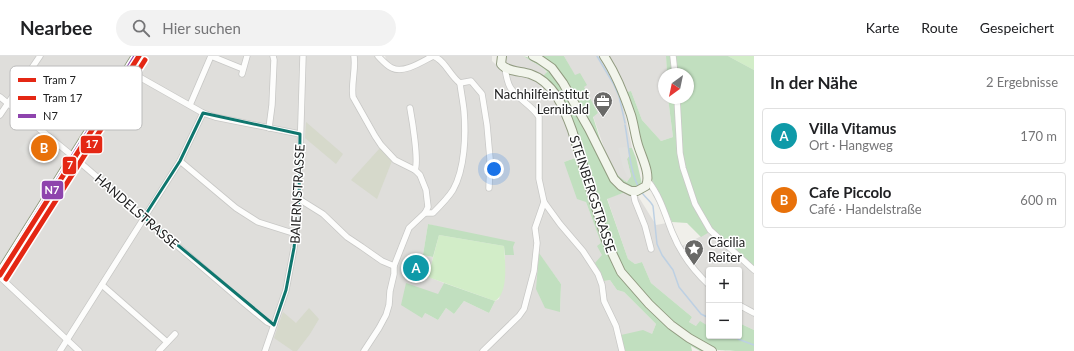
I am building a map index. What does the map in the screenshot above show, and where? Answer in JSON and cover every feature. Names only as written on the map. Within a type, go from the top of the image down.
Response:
[{"type":"main road","points":[[130,66],[136,56]]},
{"type":"main road","points":[[502,56],[501,64],[505,68]]},
{"type":"main road","name":"STEINBERGSTRASSE","points":[[533,56],[540,59],[552,68],[563,84],[589,129],[614,179],[624,188],[635,191]]},
{"type":"main road","points":[[604,56],[617,80],[631,115],[637,143],[648,175],[647,184],[635,191]]},
{"type":"main road","name":"STEINBERGSTRASSE","points":[[505,68],[531,74],[539,78],[553,91],[560,101],[572,130],[606,240],[621,272],[648,304],[671,325],[689,338],[712,351]]},
{"type":"main road","points":[[0,273],[90,130]]},
{"type":"street","points":[[33,66],[40,56]]},
{"type":"street","points":[[190,105],[211,56],[242,72],[246,56]]},
{"type":"street","points":[[269,128],[272,105],[273,56]]},
{"type":"street","name":"BAIERNSTRASSE","points":[[265,351],[286,290],[296,234],[299,199],[303,56]]},
{"type":"street","points":[[354,56],[355,61],[352,90],[356,102],[375,136],[389,154],[395,160],[415,170],[424,182],[428,207],[426,213],[409,228],[394,266],[389,305],[386,315],[364,351]]},
{"type":"street","points":[[378,56],[391,68],[396,70],[411,68],[433,56],[439,58],[455,79],[460,83],[464,110],[462,168],[454,190],[442,205],[433,213],[426,213]]},
{"type":"street","points":[[673,56],[674,68]]},
{"type":"street","points":[[505,68],[511,88],[539,117],[540,179],[544,202],[582,250],[598,274],[602,285],[604,301],[616,326],[622,351]]},
{"type":"street","points":[[142,78],[203,113],[215,117],[300,134]]},
{"type":"street","points":[[460,83],[471,81],[482,94],[487,124],[490,159],[489,188]]},
{"type":"street","name":"HANDELSTRASSE","points":[[0,97],[8,104]]},
{"type":"street","points":[[0,115],[10,101]]},
{"type":"street","points":[[677,104],[680,153],[695,204],[710,230],[754,270]]},
{"type":"street","points":[[410,108],[417,162],[415,170]]},
{"type":"street","points":[[60,351],[180,161],[203,113]]},
{"type":"street","name":"HANDELSTRASSE","points":[[40,130],[244,303],[267,322],[274,325]]},
{"type":"street","points":[[180,161],[236,208],[258,222],[296,234]]},
{"type":"street","points":[[647,184],[662,205],[672,232],[682,252],[698,274],[706,282]]},
{"type":"street","points":[[635,191],[635,201],[645,226],[651,249]]},
{"type":"street","points":[[299,199],[323,214],[347,237],[382,261],[394,266]]},
{"type":"street","points":[[483,351],[519,316],[524,309],[534,271],[537,243],[535,228],[544,202]]},
{"type":"street","points":[[0,277],[79,351]]},
{"type":"street","points":[[102,285],[167,342]]},
{"type":"street","points":[[742,307],[754,313]]},
{"type":"street","points":[[159,351],[175,334]]},
{"type":"highlighted area","points":[[203,113],[300,134],[299,199],[294,248],[286,290],[274,325],[144,217],[180,161]]},
{"type":"shaded area","points":[[0,56],[380,56],[387,62],[385,56],[492,56],[492,61],[503,71],[529,76],[541,83],[553,94],[569,128],[578,157],[564,162],[586,202],[601,243],[604,281],[610,280],[617,290],[624,292],[656,324],[652,334],[624,351],[0,351]],"holes":[[[428,224],[513,247],[508,255],[505,255],[505,273],[499,299],[495,301],[489,313],[464,301],[454,314],[446,308],[438,320],[425,313],[422,317],[438,295],[444,283],[429,277],[433,257],[423,255]],[[539,254],[561,284],[560,312]]]},
{"type":"shaded area","points":[[506,56],[523,56],[543,68],[547,73],[543,76],[538,73],[505,65],[504,61]]},
{"type":"shaded area","points":[[564,56],[666,56],[667,68],[658,68],[658,104],[669,104],[673,137],[661,141],[642,120],[631,91],[621,94],[632,148],[628,148],[631,176],[627,182],[621,179],[610,165],[593,116],[598,113],[583,87],[586,85],[575,76]]},
{"type":"shaded area","points":[[306,122],[343,154],[336,164],[305,138]]},
{"type":"shaded area","points":[[27,141],[39,151],[32,160],[19,149]]},
{"type":"shaded area","points":[[380,148],[392,161],[377,199],[351,180]]},
{"type":"shaded area","points":[[618,148],[628,148],[629,156],[627,159],[631,176],[630,178],[627,177]]},
{"type":"shaded area","points":[[623,191],[633,196],[638,196],[656,225],[667,223],[678,248],[713,230],[754,268],[754,330],[742,324],[742,267],[706,267],[706,325],[696,326],[689,322],[692,317],[651,283],[642,262],[635,264],[628,259],[607,198],[623,193]]},
{"type":"shaded area","points":[[309,308],[319,319],[297,351],[293,351],[274,338],[283,312],[296,323]]},
{"type":"green space","points":[[523,56],[540,64],[555,77],[623,191],[623,193],[607,199],[628,259],[635,264],[642,262],[651,283],[692,317],[689,322],[696,326],[700,321],[706,325],[706,339],[742,339],[742,324],[754,330],[754,351],[718,350],[704,343],[689,334],[659,310],[633,281],[615,254],[551,84],[543,76],[547,72]]},
{"type":"green space","points":[[539,56],[564,56],[575,75],[580,73],[587,85],[584,87],[598,113],[593,117],[609,162],[620,177],[627,182],[631,176],[627,159],[629,156],[628,148],[632,148],[642,184],[634,188],[626,186],[614,174],[575,98]]},
{"type":"green space","points":[[666,56],[728,56],[754,70],[754,268],[713,230],[701,237],[687,223],[672,222],[653,182],[640,142],[627,92],[631,91],[642,120],[661,141],[673,137],[669,104],[694,104],[694,68],[667,68]]},
{"type":"green space","points":[[728,56],[754,56],[754,70]]},
{"type":"green space","points":[[578,157],[597,222],[631,288],[706,351],[700,351],[691,346],[692,351],[624,351],[621,335],[643,330],[652,334],[656,324],[624,292],[617,290],[610,280],[604,281],[595,263],[602,255],[597,246],[601,243],[586,202],[577,199],[564,162]]},
{"type":"green space","points":[[428,224],[515,242],[513,247],[514,255],[505,255],[504,246],[439,235],[433,257],[423,255]]},
{"type":"green space","points":[[439,235],[504,246],[504,284],[499,297],[495,301],[428,277]]},
{"type":"green space","points":[[539,253],[561,284],[560,312],[545,308],[536,289]]},
{"type":"green space","points":[[406,283],[438,294],[444,283],[495,301],[489,313],[464,301],[454,314],[446,308],[438,320],[425,313],[422,318],[401,305]]},
{"type":"waterway","points":[[597,56],[619,96],[625,123]]},
{"type":"waterway","points":[[625,125],[631,164],[638,186]]},
{"type":"waterway","points":[[641,191],[653,206],[657,244],[662,255],[673,270],[679,287],[701,314],[706,316]]},
{"type":"waterway","points":[[738,339],[754,345]]},
{"type":"tram line","name":"7","points":[[133,66],[139,56]]},
{"type":"tram line","name":"17","points":[[141,66],[145,60]]},
{"type":"tram line","name":"7","points":[[0,275],[92,130]]},
{"type":"tram line","name":"17","points":[[6,279],[101,130]]},
{"type":"transit line","name":"N7","points":[[130,66],[136,56]]},
{"type":"transit line","name":"N7","points":[[0,273],[90,130]]},
{"type":"place","name":"Nachhilfeinstitut Lernibald","points":[[603,118]]},
{"type":"place","name":"Cafe Piccolo","points":[[44,148]]},
{"type":"place","name":"Cäcilia Reiter","points":[[694,266]]},
{"type":"place","name":"Villa Vitamus","points":[[416,268]]}]
